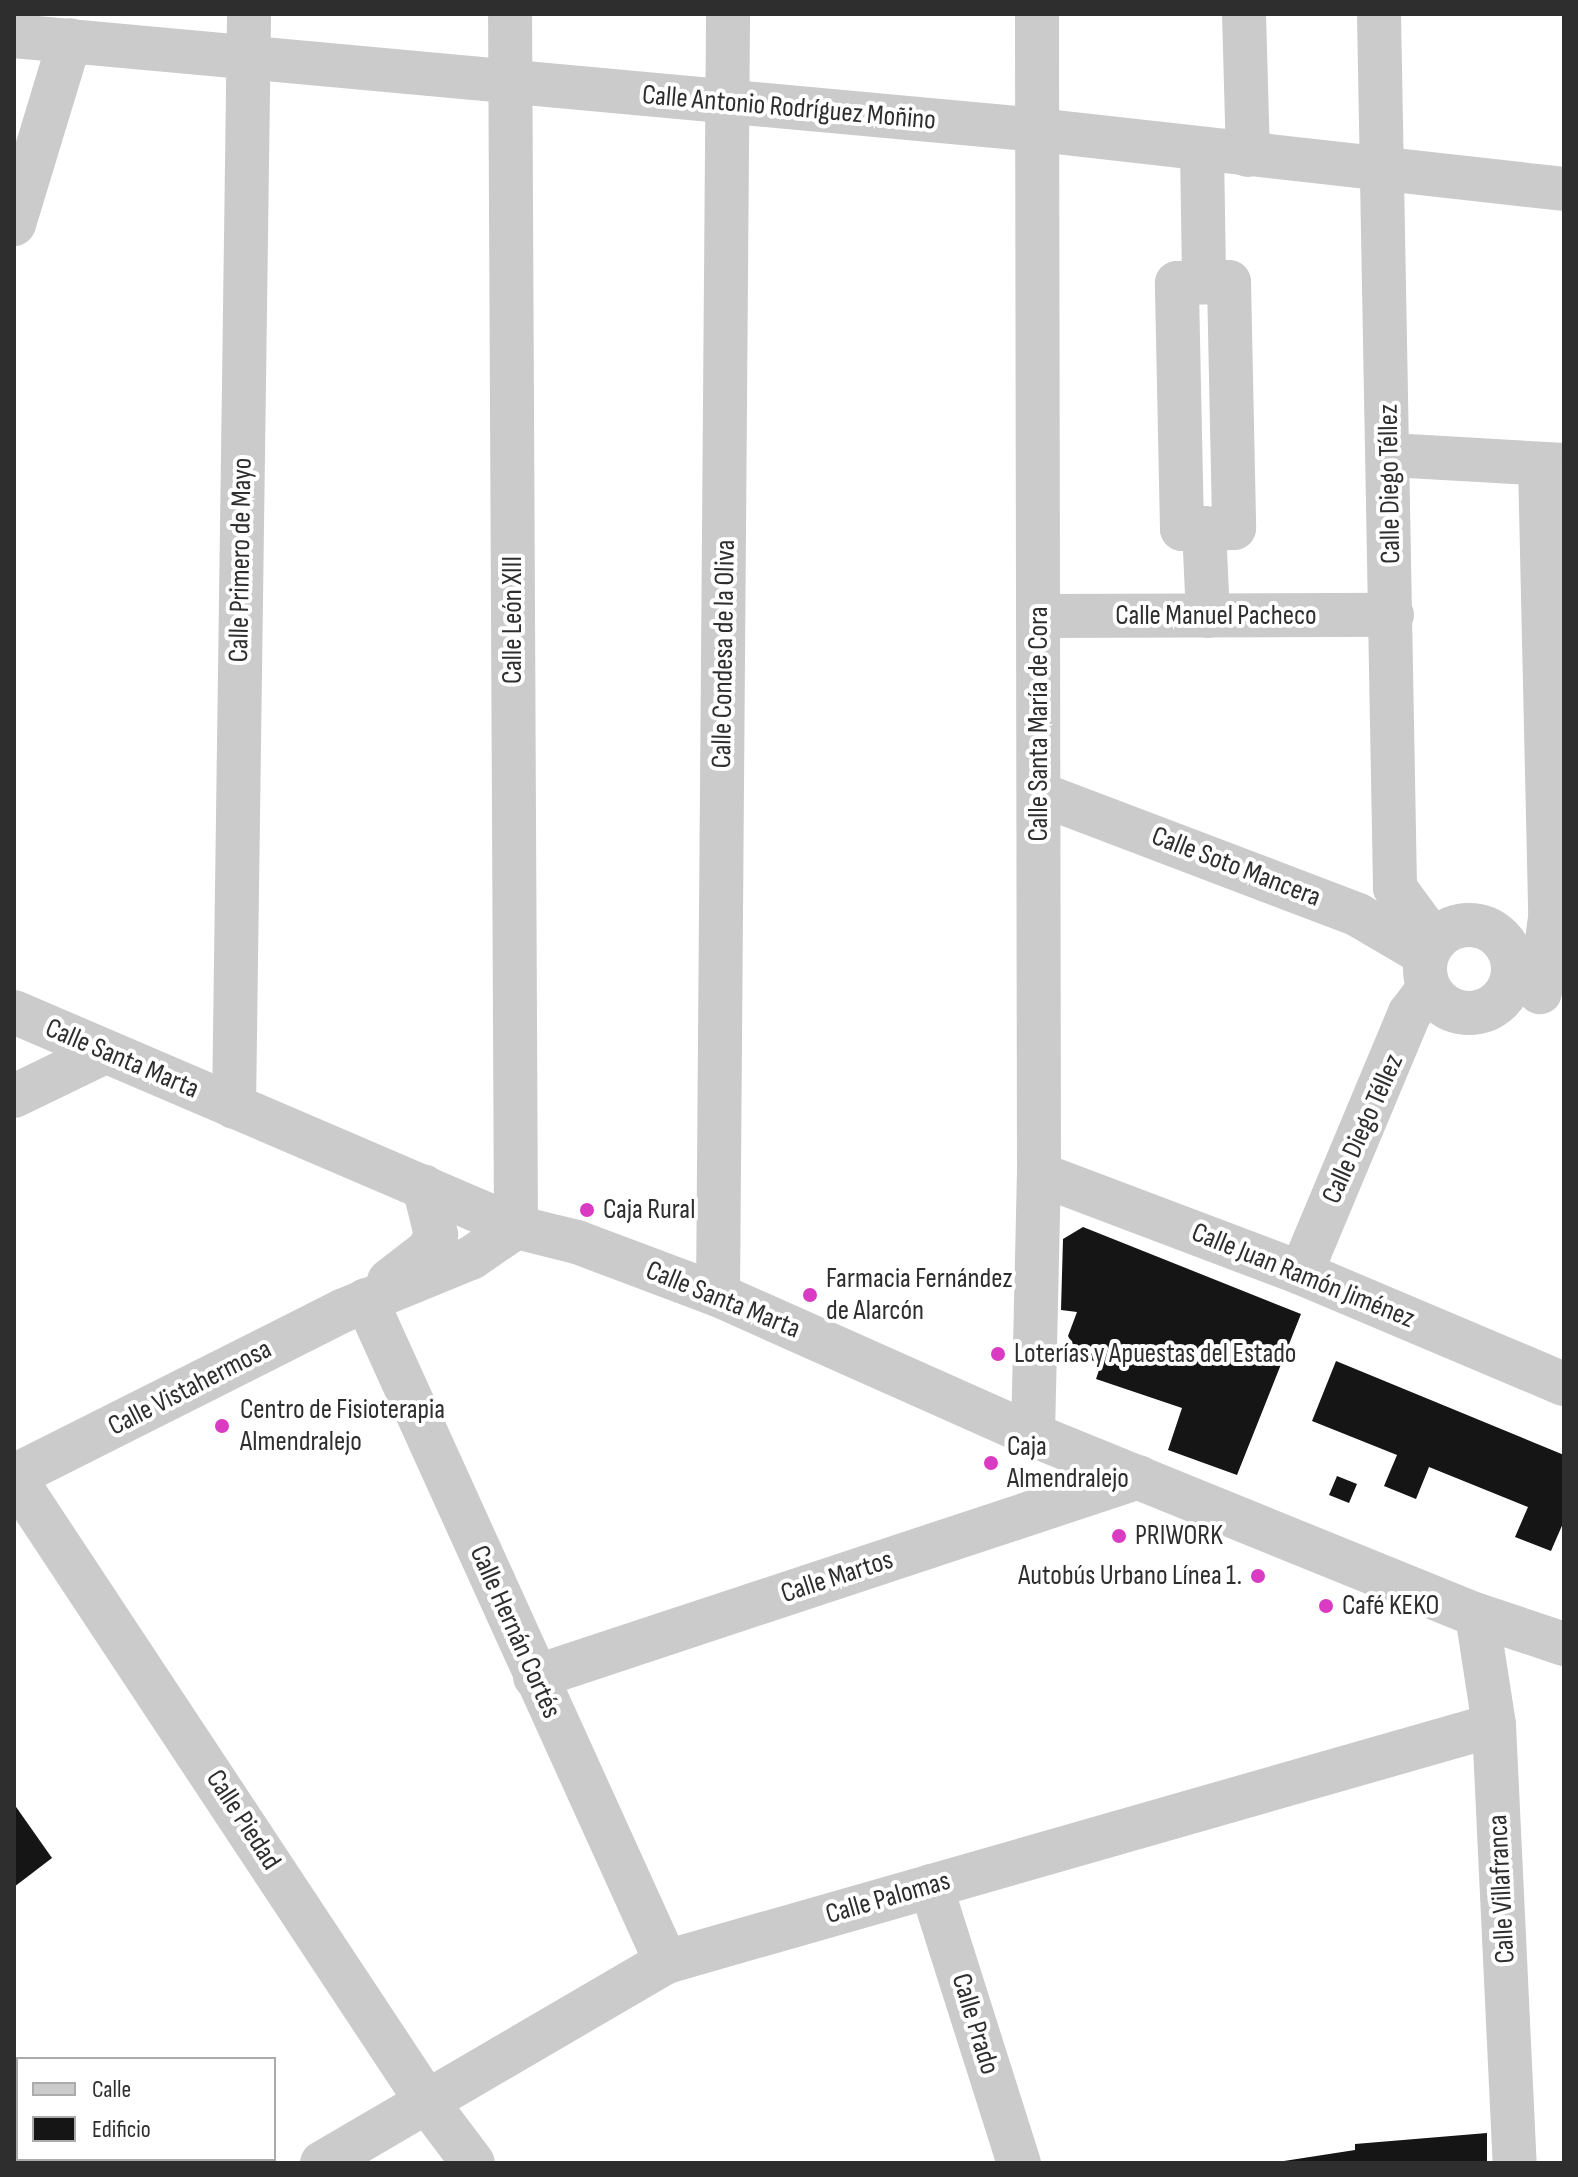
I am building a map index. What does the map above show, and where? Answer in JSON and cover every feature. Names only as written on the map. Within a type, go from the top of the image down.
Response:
[{"type":"street","name":"Calle Primero de Mayo","points":[[234,1107],[249,14]]},
{"type":"street","name":"Calle León XIII","points":[[510,14],[516,1227]]},
{"type":"street","name":"Calle Condesa de la Oliva","points":[[718,1295],[728,14]]},
{"type":"street","name":"Calle Santa María de Cora","points":[[1033,1435],[1039,1174],[1037,14]]},
{"type":"street","points":[[1244,14],[1248,155]]},
{"type":"street","name":"Calle Diego Téllez","points":[[1301,1273],[1430,962],[1395,888],[1391,455],[1380,171],[1379,14]]},
{"type":"street","name":"Calle Antonio Rodríguez Moñino","points":[[14,36],[1038,130],[1380,171],[1564,189]]},
{"type":"street","points":[[14,224],[70,40]]},
{"type":"street","points":[[1202,149],[1204,282],[1177,283],[1182,529],[1204,528],[1208,616]]},
{"type":"street","points":[[1391,455],[1552,464],[1550,918],[1531,980],[1473,1013],[1455,1011],[1430,962],[1463,924],[1496,933],[1531,980]]},
{"type":"street","name":"Calle Manuel Pacheco","points":[[1039,616],[1392,615]]},
{"type":"street","name":"Calle Soto Mancera","points":[[1040,794],[1358,915],[1430,962]]},
{"type":"street","points":[[1531,980],[1550,918]]},
{"type":"street","name":"Calle Santa Marta","points":[[14,1012],[516,1227],[577,1242],[718,1295],[1033,1435],[1477,1615],[1564,1644]]},
{"type":"street","points":[[14,1096],[105,1052]]},
{"type":"street","name":"Calle Juan Ramón Jiménez","points":[[1039,1174],[1301,1273],[1564,1384]]},
{"type":"street","name":"Calle Vistahermosa","points":[[366,1300],[429,1250],[436,1223],[424,1186]]},
{"type":"street","name":"Calle Vistahermosa","points":[[14,1476],[366,1300],[471,1258],[516,1227]]},
{"type":"street","name":"Calle Hernán Cortés","points":[[366,1300],[666,1962]]},
{"type":"street","name":"Calle Piedad","points":[[14,1476],[427,2102],[473,2163]]},
{"type":"street","name":"Calle Martos","points":[[535,1677],[1139,1477]]},
{"type":"street","name":"Calle Villafranca","points":[[1477,1615],[1494,1725],[1515,2163]]},
{"type":"street","name":"Calle Palomas","points":[[322,2163],[666,1962],[1494,1725]]},
{"type":"street","name":"Calle Prado","points":[[931,1886],[1019,2163]]},
{"type":"building","points":[[1083,1227],[1301,1314],[1237,1475],[1168,1450],[1182,1408],[1096,1379],[1101,1364],[1079,1355],[1068,1336],[1077,1312],[1061,1310],[1063,1239]]},
{"type":"building","points":[[1336,1361],[1564,1455],[1564,1521],[1551,1551],[1515,1537],[1528,1507],[1429,1467],[1416,1499],[1384,1486],[1397,1455],[1312,1421]]},
{"type":"building","points":[[1337,1476],[1357,1484],[1349,1503],[1329,1495]]},
{"type":"building","points":[[14,1804],[52,1858],[14,1887]]},
{"type":"building","points":[[1487,2133],[1487,2163],[1271,2163],[1355,2150],[1355,2144]]},
{"type":"place","name":"Caja Rural","points":[[587,1210]]},
{"type":"place","name":"Farmacia Fernández de Alarcón","points":[[810,1295]]},
{"type":"place","name":"Loterías y Apuestas del Estado","points":[[998,1354]]},
{"type":"place","name":"Centro de Fisioterapia Almendralejo","points":[[222,1426]]},
{"type":"place","name":"Caja Almendralejo","points":[[991,1463]]},
{"type":"place","name":"PRIWORK","points":[[1119,1536]]},
{"type":"place","name":"Autobús Urbano Línea 1.","points":[[1258,1576]]},
{"type":"place","name":"Café KEKO","points":[[1326,1606]]}]
